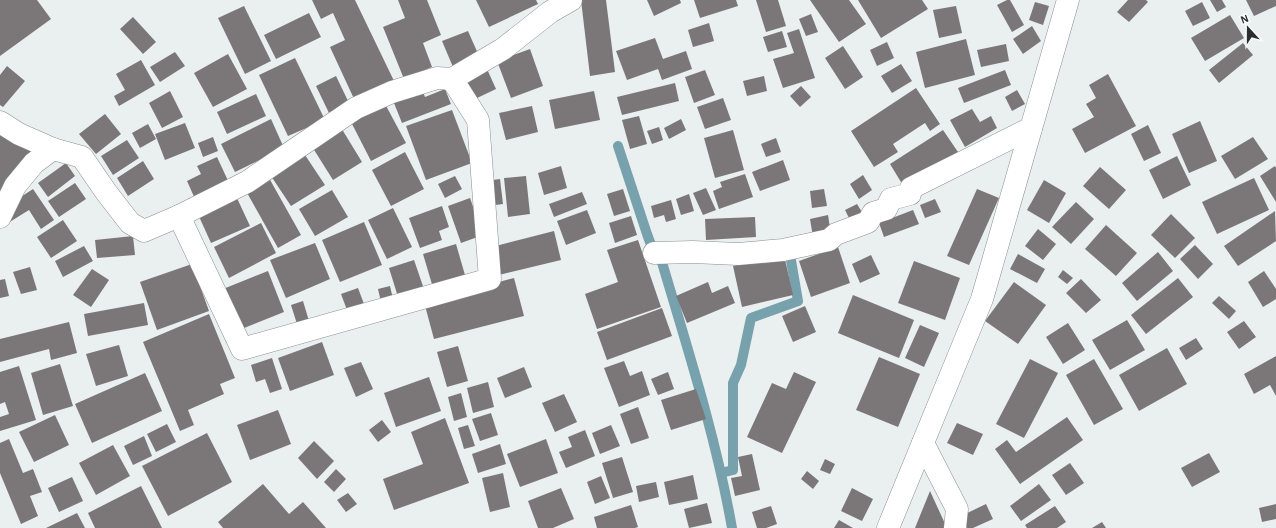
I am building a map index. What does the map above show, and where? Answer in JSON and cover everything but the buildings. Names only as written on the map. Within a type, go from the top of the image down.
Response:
[{"type":"street","points":[[0,122],[19,134],[53,149],[82,157],[130,223],[144,231],[180,216],[247,182],[356,108],[392,92],[436,78],[452,79],[503,49],[550,12],[571,0]]},
{"type":"street","points":[[888,528],[982,299],[1068,0]]},
{"type":"street","points":[[180,216],[242,349],[490,279],[478,120],[452,79]]},
{"type":"street","points":[[654,253],[693,252],[738,254],[783,250],[829,240],[836,234],[868,222],[873,213],[886,209],[891,199],[910,194],[911,188],[1031,128]]},
{"type":"street","points":[[0,217],[16,186],[34,163],[53,149]]},
{"type":"street","points":[[923,443],[957,509],[955,528]]},
{"type":"waterway","points":[[618,146],[654,253],[661,259],[681,325],[718,460],[732,528]]},
{"type":"waterway","points":[[721,473],[733,470],[733,383],[741,365],[751,318],[798,301],[789,249]]}]
